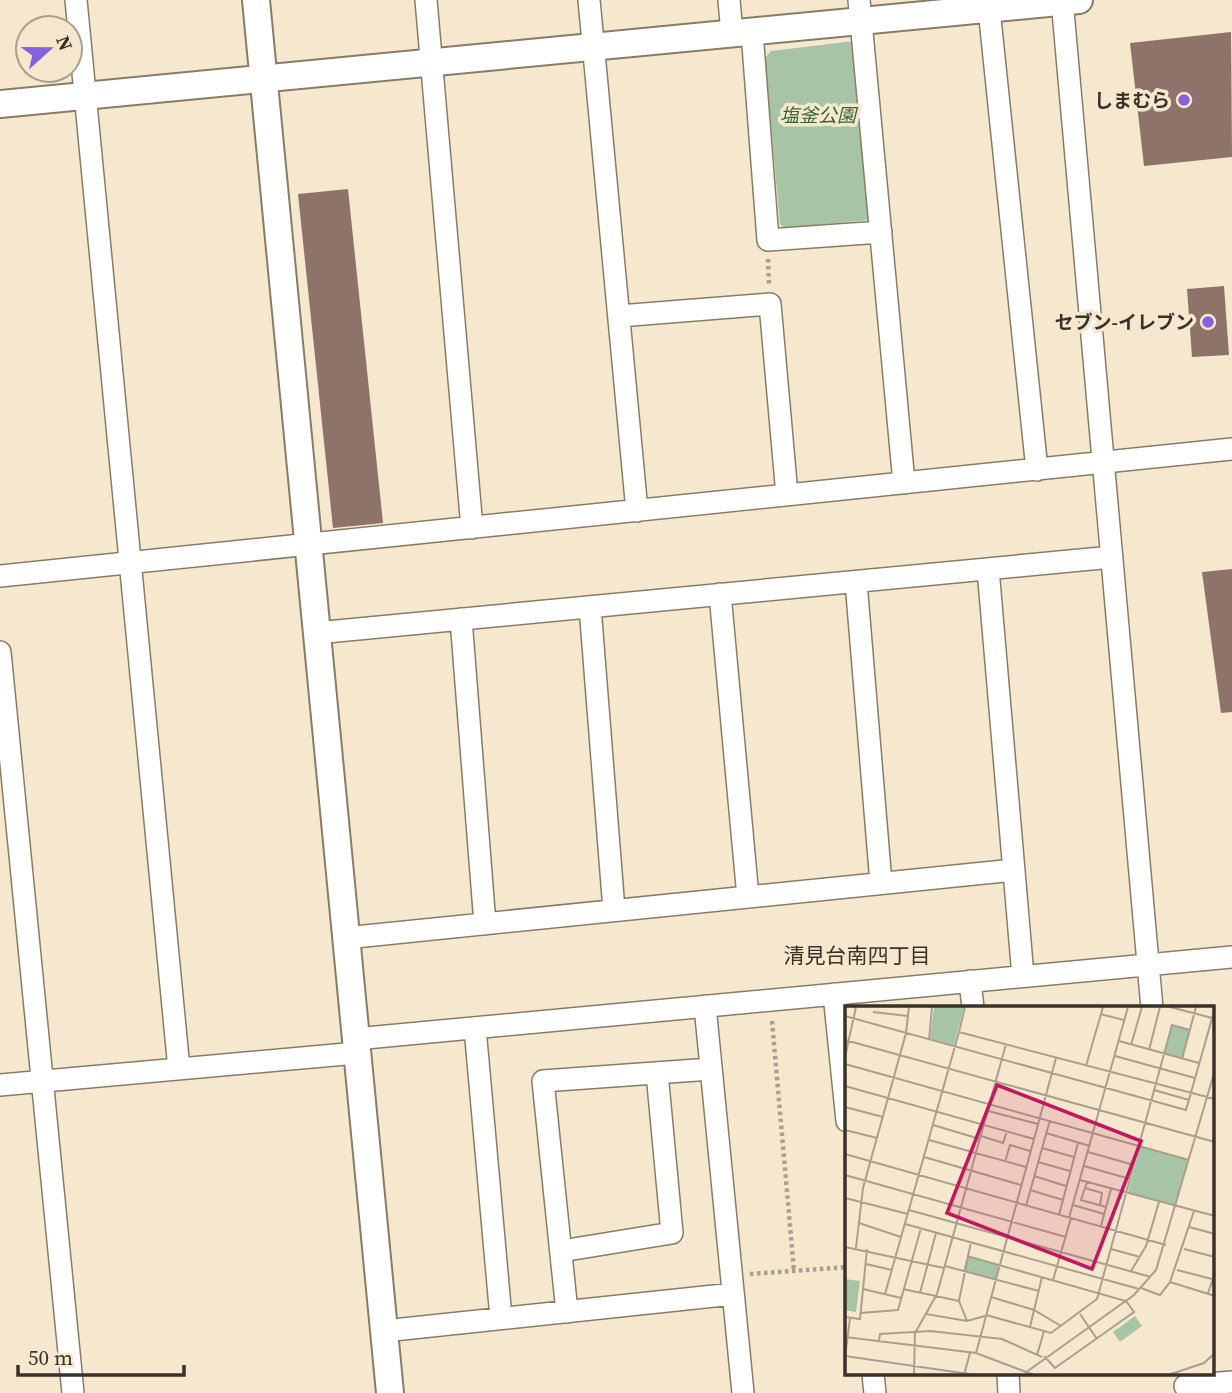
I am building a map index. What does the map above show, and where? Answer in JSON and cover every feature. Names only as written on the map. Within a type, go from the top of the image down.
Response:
[{"type":"street","points":[[76,0],[179,1069]]},
{"type":"street","points":[[256,0],[390,1393]]},
{"type":"street","points":[[426,0],[472,528]]},
{"type":"street","points":[[589,0],[637,511]]},
{"type":"street","points":[[729,0],[742,33],[768,240],[881,232]]},
{"type":"street","points":[[0,104],[742,33],[860,10],[989,9],[1068,1],[1103,463],[1152,1006]]},
{"type":"street","points":[[989,9],[1037,470]]},
{"type":"street","points":[[860,10],[905,483]]},
{"type":"street","points":[[619,316],[770,304],[787,495]]},
{"type":"street","points":[[0,576],[1232,449]]},
{"type":"street","points":[[316,633],[1112,557]]},
{"type":"street","points":[[988,569],[1023,976]]},
{"type":"street","points":[[856,582],[881,883]]},
{"type":"street","points":[[720,594],[748,897]]},
{"type":"street","points":[[590,607],[614,911]]},
{"type":"street","points":[[461,619],[485,924]]},
{"type":"street","points":[[0,652],[73,1393]]},
{"type":"street","points":[[345,938],[1014,870]]},
{"type":"street","points":[[0,1086],[179,1069],[475,1028],[1232,957]]},
{"type":"street","points":[[970,981],[973,1006]]},
{"type":"street","points":[[834,994],[845,1101]]},
{"type":"street","points":[[705,1006],[743,1393]]},
{"type":"street","points":[[475,1028],[501,1318]]},
{"type":"street","points":[[567,1312],[543,1081],[711,1069]]},
{"type":"street","points":[[561,1251],[672,1233],[657,1073]]},
{"type":"street","points":[[384,1331],[567,1312],[732,1285]]},
{"type":"street","points":[[1185,1384],[1232,1382]]},
{"type":"path","points":[[768,240],[770,304]]},
{"type":"path","points":[[771,1000],[794,1271]]},
{"type":"path","points":[[732,1285],[794,1271],[845,1267]]},
{"type":"green space","name":"塩釜公園","points":[[854,41],[873,215],[868,220],[786,228],[780,225],[765,58],[771,51]]},
{"type":"building","name":"しまむら","points":[[1231,32],[1232,157],[1144,166],[1130,43]]},
{"type":"building","points":[[348,189],[383,523],[333,528],[298,194]]},
{"type":"building","name":"セブン-イレブン","points":[[1224,286],[1229,355],[1192,357],[1187,289]]},
{"type":"building","points":[[1232,569],[1232,712],[1221,713],[1202,572]]},
{"type":"place","name":"しまむら","points":[[1184,100]]},
{"type":"place","name":"セブン-イレブン","points":[[1208,322]]},
{"type":"district","name":"清見台南四丁目","points":[[857,955]]}]
